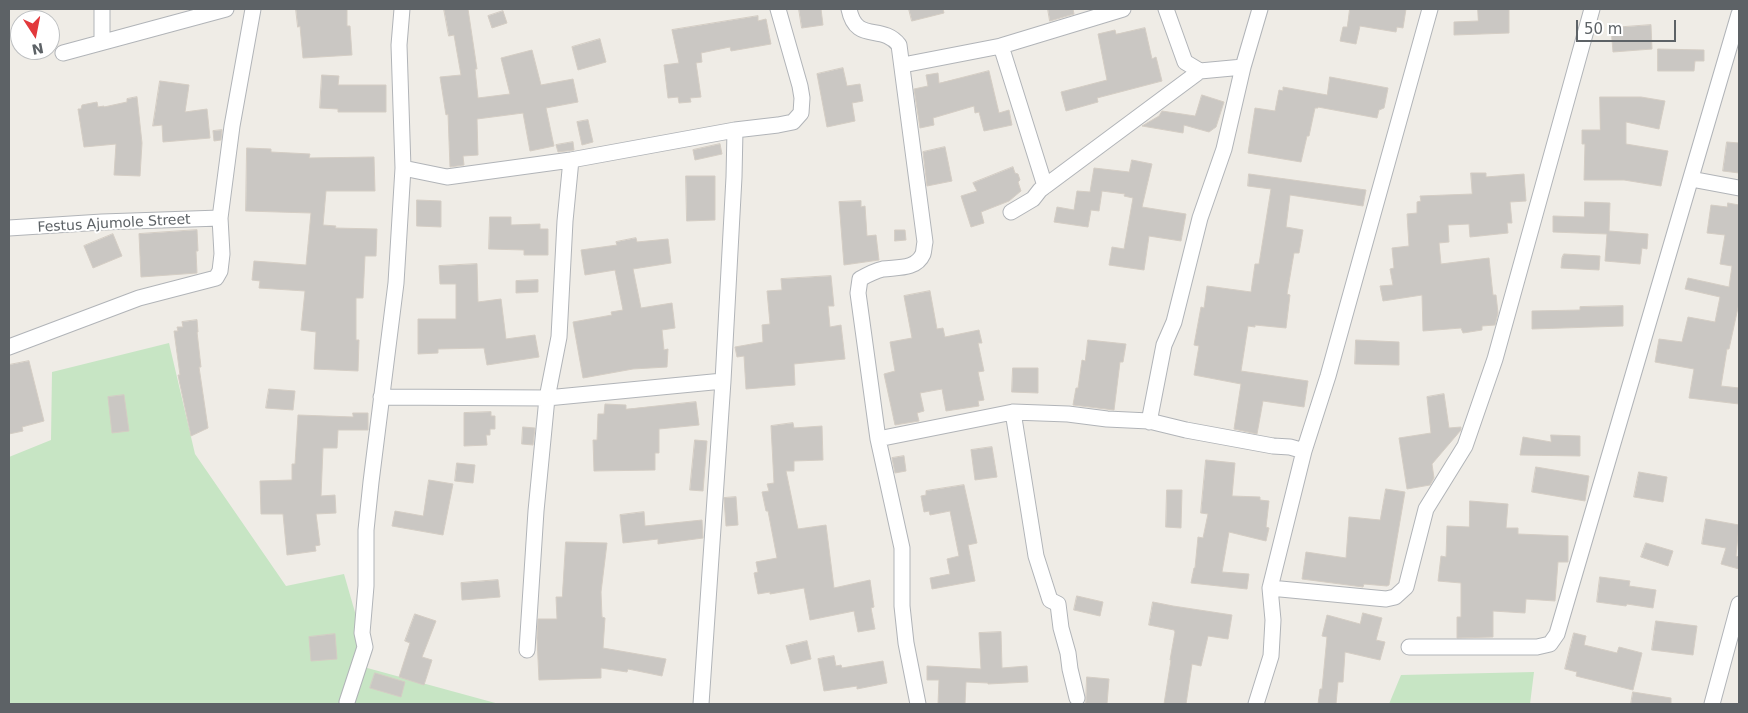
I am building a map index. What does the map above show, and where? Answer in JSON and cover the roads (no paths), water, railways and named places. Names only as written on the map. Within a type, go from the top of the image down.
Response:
[{"type":"street","points":[[102,9],[102,42]]},
{"type":"street","points":[[63,53],[226,9]]},
{"type":"street","points":[[9,347],[139,298],[216,278],[220,271],[222,254],[220,218],[234,117],[253,9]]},
{"type":"street","points":[[347,702],[366,647],[362,633],[366,586],[366,530],[396,284],[403,168],[399,45],[402,9]]},
{"type":"street","points":[[403,168],[447,177],[571,160],[735,130],[793,122],[801,112],[800,86],[778,9]]},
{"type":"street","points":[[849,9],[853,21],[861,30],[884,34],[894,38],[899,45],[925,242],[923,255],[916,262],[903,268],[883,269],[872,272],[860,279],[858,294],[878,439],[902,548],[902,606],[906,644],[918,704]]},
{"type":"street","points":[[903,65],[1001,46],[1123,9]]},
{"type":"street","points":[[1166,9],[1185,62],[1200,71]]},
{"type":"street","points":[[1149,422],[1164,345],[1172,327],[1205,201],[1224,149],[1243,67],[1260,9]]},
{"type":"street","points":[[1256,704],[1271,656],[1273,620],[1270,588],[1304,451],[1328,376],[1430,9]]},
{"type":"street","points":[[1270,588],[1386,599],[1395,597],[1406,587],[1426,509],[1465,446],[1495,359],[1592,9]]},
{"type":"street","points":[[1409,647],[1537,647],[1550,644],[1557,634],[1739,14]]},
{"type":"street","points":[[1001,46],[1045,186]]},
{"type":"street","points":[[1012,212],[1034,199],[1045,186],[1200,71],[1243,67]]},
{"type":"street","points":[[701,704],[723,381],[735,130]]},
{"type":"street","points":[[528,650],[536,510],[547,398],[559,337],[565,221],[571,160]]},
{"type":"street","points":[[1690,179],[1739,188]]},
{"type":"street","name":"Festus Ajumole Street","points":[[9,228],[102,222],[220,218]]},
{"type":"street","points":[[381,397],[547,398],[723,381]]},
{"type":"street","points":[[878,439],[1013,412],[1068,414],[1107,420],[1118,419],[1149,422],[1304,451]]},
{"type":"street","points":[[1013,412],[1036,556],[1050,600],[1058,604],[1061,628],[1077,698]]},
{"type":"street","points":[[1712,704],[1739,604]]}]
